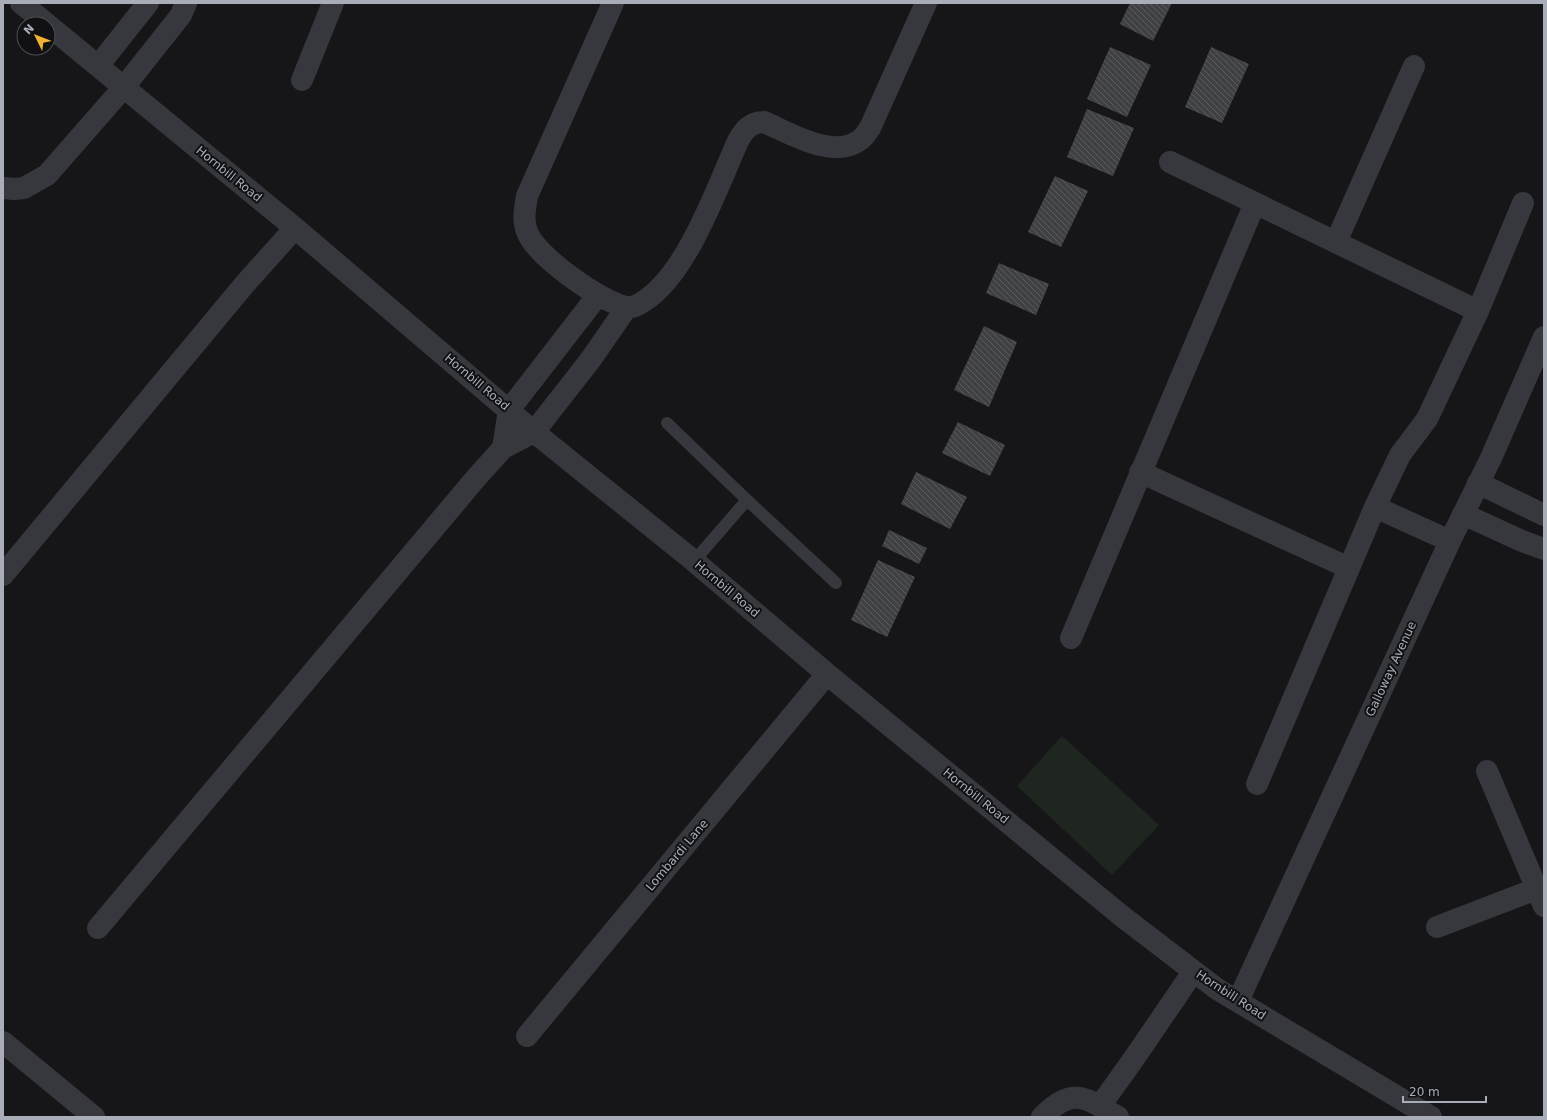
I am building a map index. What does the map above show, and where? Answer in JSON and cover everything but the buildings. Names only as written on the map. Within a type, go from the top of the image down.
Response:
[{"type":"street","name":"Hornbill Road","points":[[21,3],[36,16]]},
{"type":"street","points":[[98,66],[148,3]]},
{"type":"street","points":[[3,188],[24,188],[47,175],[124,87],[180,15],[186,3]]},
{"type":"street","points":[[302,80],[333,3]]},
{"type":"street","points":[[613,3],[527,196],[524,218],[527,233],[538,248],[553,263],[598,296],[627,307],[633,307],[656,292],[683,258],[696,235],[743,132],[748,126],[757,122],[764,122],[810,142],[832,147],[850,145],[860,139],[870,128],[926,3]]},
{"type":"street","name":"Hornbill Road","points":[[56,32],[295,228],[534,432],[694,562],[827,674],[1117,912],[1193,972],[1238,1001],[1431,1117]]},
{"type":"street","points":[[1336,242],[1414,66]]},
{"type":"street","points":[[1170,162],[1478,311]]},
{"type":"street","points":[[1071,638],[1255,203]]},
{"type":"street","points":[[1257,784],[1375,507],[1400,455],[1427,419],[1478,311],[1524,203]]},
{"type":"street","points":[[3,574],[244,285],[295,228]]},
{"type":"street","points":[[503,448],[509,410],[598,296]]},
{"type":"street","points":[[98,928],[470,484],[503,448],[534,432],[591,359],[627,307]]},
{"type":"street","name":"Galloway Avenue","points":[[1238,1001],[1544,337]]},
{"type":"street","points":[[1140,472],[1349,568]]},
{"type":"street","points":[[1478,483],[1544,515]]},
{"type":"street","points":[[1375,507],[1450,541]]},
{"type":"street","points":[[1463,514],[1522,541],[1544,548]]},
{"type":"street","name":"Lombardi Lane","points":[[527,1036],[827,674]]},
{"type":"street","points":[[1438,927],[1542,894],[1487,771]]},
{"type":"street","points":[[1042,1117],[1055,1105],[1066,1098],[1079,1098],[1091,1101],[1109,1112],[1135,1057],[1193,972]]},
{"type":"street","points":[[3,1042],[94,1117]]},
{"type":"lane","points":[[667,423],[746,500],[836,583]]},
{"type":"lane","points":[[694,562],[746,500]]},
{"type":"shaded area","points":[[1062,736],[1159,825],[1112,875],[1017,786]]}]
